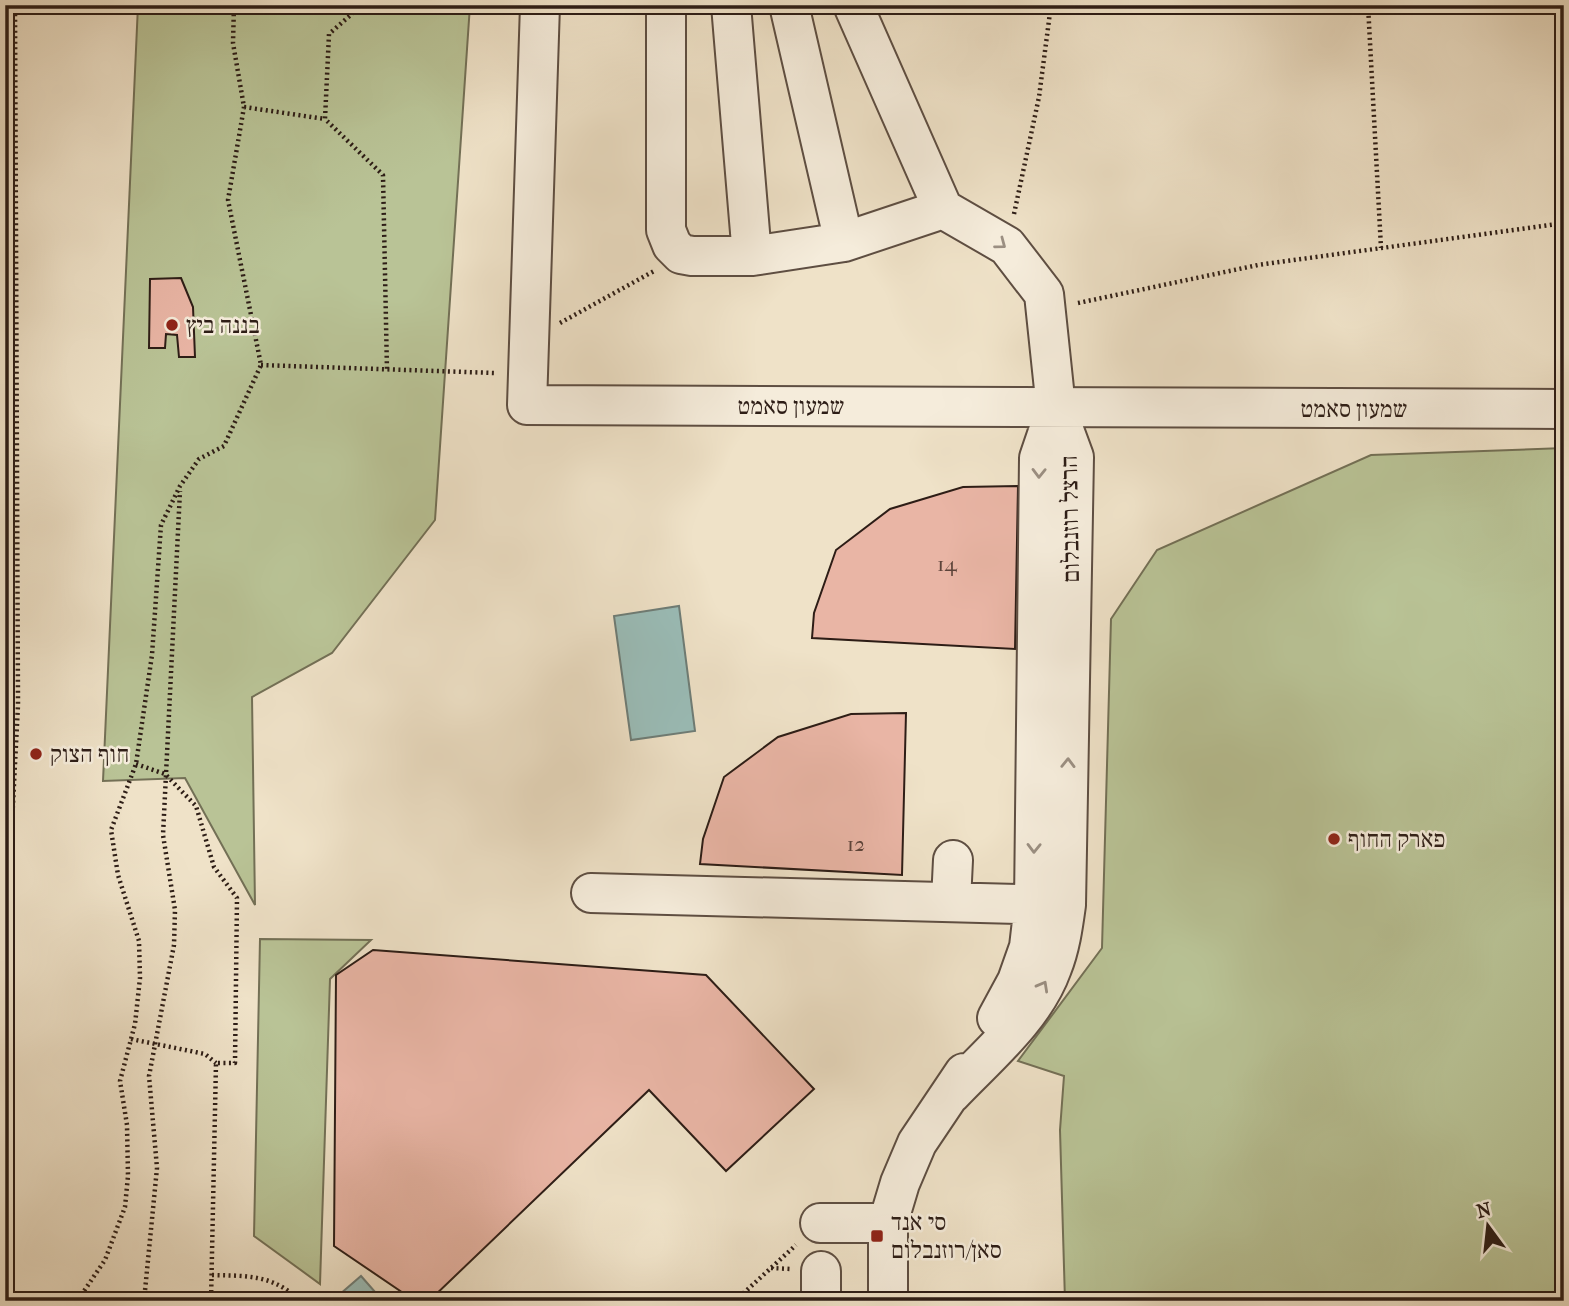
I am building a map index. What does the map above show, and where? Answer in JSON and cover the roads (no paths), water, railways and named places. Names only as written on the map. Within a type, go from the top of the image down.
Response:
[{"type":"street","name":"שמעון סאמט","points":[[540,5],[528,373],[1056,408],[1564,409]]},
{"type":"street","points":[[666,5],[666,230],[672,245],[681,254],[752,256],[844,242],[943,209]]},
{"type":"street","points":[[731,5],[752,256]]},
{"type":"street","points":[[789,5],[844,242]]},
{"type":"street","points":[[853,5],[943,209],[1007,246],[1044,294],[1056,408]]},
{"type":"street","name":"הרצל רוזנבלום","points":[[888,1301],[888,1223],[900,1183],[918,1143],[951,1094],[1017,981],[1029,947],[1050,905],[1039,457],[1056,408]]},
{"type":"street","name":"שמעון סאמט","points":[[1526,410],[1564,415]]},
{"type":"street","points":[[951,901],[953,860]]},
{"type":"street","points":[[590,893],[1050,905]]},
{"type":"street","points":[[820,1223],[888,1223]]},
{"type":"water","points":[[679,606],[695,731],[631,740],[614,616]]},
{"type":"water","points":[[361,1276],[383,1301],[332,1301]]},
{"type":"place","name":"בננה ביץ","points":[[172,325]]},
{"type":"place","name":"חוף הצוק","points":[[36,754]]},
{"type":"place","name":"פארק החוף","points":[[1334,839]]},
{"type":"place","name":"סי אנד סאן/רוזנבלום","points":[[877,1236]]}]
